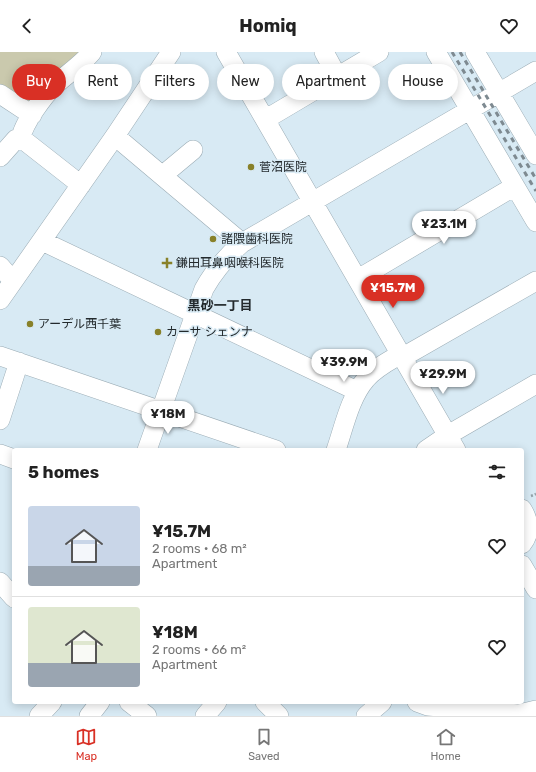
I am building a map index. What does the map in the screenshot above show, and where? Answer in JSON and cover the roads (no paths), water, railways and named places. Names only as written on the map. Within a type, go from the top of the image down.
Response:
[{"type":"street","points":[[21,138],[22,133],[32,115],[54,86],[82,63],[92,52]]},
{"type":"street","points":[[4,292],[116,136],[171,52]]},
{"type":"street","points":[[226,52],[452,442]]},
{"type":"street","points":[[324,52],[330,64]]},
{"type":"street","points":[[358,64],[379,52]]},
{"type":"street","points":[[436,52],[536,222]]},
{"type":"street","points":[[475,52],[536,155]]},
{"type":"street","points":[[148,448],[204,289],[213,273],[226,257],[242,243],[536,71]]},
{"type":"street","points":[[0,94],[32,115]]},
{"type":"street","points":[[266,119],[297,100]]},
{"type":"street","points":[[116,136],[242,243]]},
{"type":"street","points":[[0,157],[16,139],[21,138]]},
{"type":"street","points":[[21,138],[81,185]]},
{"type":"street","points":[[163,175],[193,150]]},
{"type":"street","points":[[358,278],[515,186]]},
{"type":"street","points":[[42,241],[357,391]]},
{"type":"street","points":[[0,266],[4,292]]},
{"type":"street","points":[[337,448],[357,391],[366,378],[380,366],[536,281]]},
{"type":"street","points":[[0,356],[270,448]]},
{"type":"street","points":[[0,420],[19,362]]},
{"type":"street","points":[[432,448],[452,442],[536,384]]},
{"type":"street","points":[[0,454],[12,458]]},
{"type":"street","points":[[524,540],[528,533],[528,512]]},
{"type":"street","points":[[524,568],[536,589]]},
{"type":"street","points":[[0,582],[12,596]]},
{"type":"street","points":[[40,716],[50,704]]},
{"type":"street","points":[[89,716],[98,704]]},
{"type":"street","points":[[132,704],[147,716]]},
{"type":"street","points":[[205,716],[215,704]]},
{"type":"street","points":[[267,704],[279,716]]},
{"type":"street","points":[[366,716],[380,704]]},
{"type":"street","points":[[422,704],[428,706],[479,709],[519,714],[536,710]]},
{"type":"railway","points":[[452,52],[536,191]]},
{"type":"railway","points":[[460,52],[536,179]]},
{"type":"place","name":"菅沼医院","points":[[251,167]]},
{"type":"place","name":"諸隈歯科医院","points":[[213,239]]},
{"type":"place","name":"鎌田耳鼻咽喉科医院","points":[[167,263]]},
{"type":"place","name":"アーデル西千葉","points":[[30,324]]},
{"type":"place","name":"カーサ シェンナ","points":[[158,332]]},
{"type":"district","name":"黒砂一丁目","points":[[220,305]]}]
